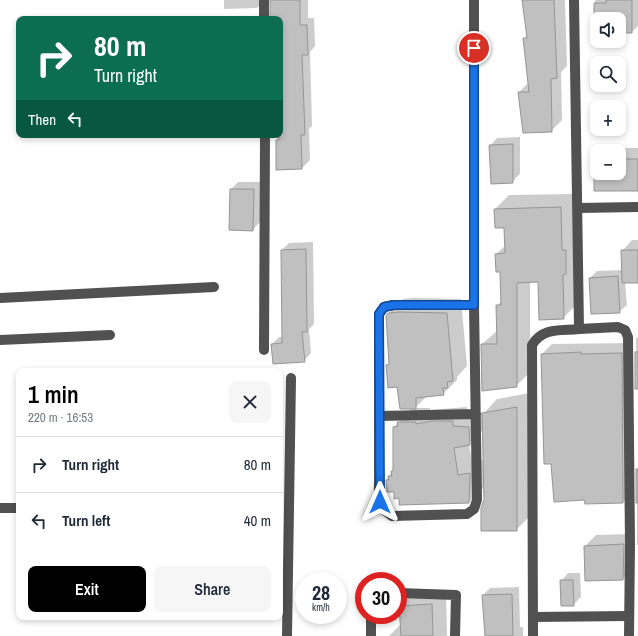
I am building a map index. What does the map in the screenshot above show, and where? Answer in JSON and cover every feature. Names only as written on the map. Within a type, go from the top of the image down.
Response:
[{"type":"street","points":[[264,0],[264,16]]},
{"type":"street","points":[[474,0],[474,305],[478,500],[474,509],[467,514],[392,516],[384,510],[380,502],[379,314],[384,307],[394,305],[474,305]]},
{"type":"street","points":[[574,0],[579,329]]},
{"type":"street","points":[[264,350],[265,138]]},
{"type":"street","points":[[578,208],[638,207]]},
{"type":"street","points":[[0,298],[214,287]]},
{"type":"street","points":[[533,636],[532,345],[537,337],[546,332],[618,327],[625,330],[628,337],[630,528],[629,636]]},
{"type":"street","points":[[0,340],[110,335]]},
{"type":"street","points":[[287,636],[291,378]]},
{"type":"street","points":[[379,416],[476,414]]},
{"type":"street","points":[[0,508],[16,508]]},
{"type":"street","points":[[407,593],[456,595],[454,636]]},
{"type":"street","points":[[534,617],[628,616]]},
{"type":"street","points":[[371,624],[371,636]]},
{"type":"building","points":[[270,0],[300,0],[300,25],[307,25],[308,55],[302,55],[305,135],[301,135],[302,169],[276,170],[276,140],[283,138],[283,16],[270,16]]},
{"type":"building","points":[[522,0],[554,0],[557,78],[551,79],[552,132],[523,133],[518,92],[529,92],[523,38],[527,38]]},
{"type":"building","points":[[606,0],[632,0],[632,33],[626,33],[626,12],[594,12],[594,3],[606,3]]},
{"type":"building","points":[[513,144],[513,183],[491,184],[489,145]]},
{"type":"building","points":[[626,159],[638,159],[638,191],[594,191],[594,180],[626,180]]},
{"type":"building","points":[[230,189],[254,189],[253,231],[229,230]]},
{"type":"building","points":[[561,207],[562,250],[566,250],[566,274],[563,275],[564,319],[539,320],[538,282],[517,283],[517,387],[482,391],[481,344],[497,344],[496,305],[501,305],[500,272],[496,272],[495,254],[505,253],[504,228],[495,228],[494,209]]},
{"type":"building","points":[[306,249],[307,332],[302,332],[305,362],[273,364],[271,344],[282,343],[281,250]]},
{"type":"building","points":[[621,250],[638,250],[638,283],[622,283]]},
{"type":"building","points":[[618,276],[620,313],[591,314],[589,278]]},
{"type":"building","points":[[388,313],[447,313],[453,381],[447,382],[448,388],[443,388],[444,395],[416,398],[416,409],[400,409],[397,387],[388,388],[386,365],[389,364],[386,316]]},
{"type":"building","points":[[581,352],[581,354],[622,353],[623,503],[585,504],[584,500],[554,502],[551,464],[544,464],[541,354]]},
{"type":"building","points":[[635,352],[638,352],[638,389],[635,389]]},
{"type":"building","points":[[517,407],[517,531],[481,531],[481,508],[484,500],[482,413]]},
{"type":"building","points":[[431,421],[453,421],[453,426],[469,427],[470,445],[454,448],[458,475],[470,473],[469,503],[399,505],[399,498],[394,499],[394,492],[387,492],[386,480],[389,480],[388,476],[392,476],[391,471],[393,471],[393,427],[398,426],[397,422],[416,422],[416,424]]},
{"type":"building","points":[[636,469],[638,469],[638,503],[636,503]]},
{"type":"building","points":[[624,544],[623,580],[585,581],[584,546]]},
{"type":"building","points":[[560,580],[573,580],[574,606],[561,606]]},
{"type":"building","points":[[512,594],[513,636],[485,636],[482,595]]},
{"type":"building","points":[[432,604],[433,636],[401,636],[400,624],[407,624],[407,606]]},
{"type":"route","points":[[380,502],[379,314],[384,307],[394,305],[474,305],[474,48]]}]
